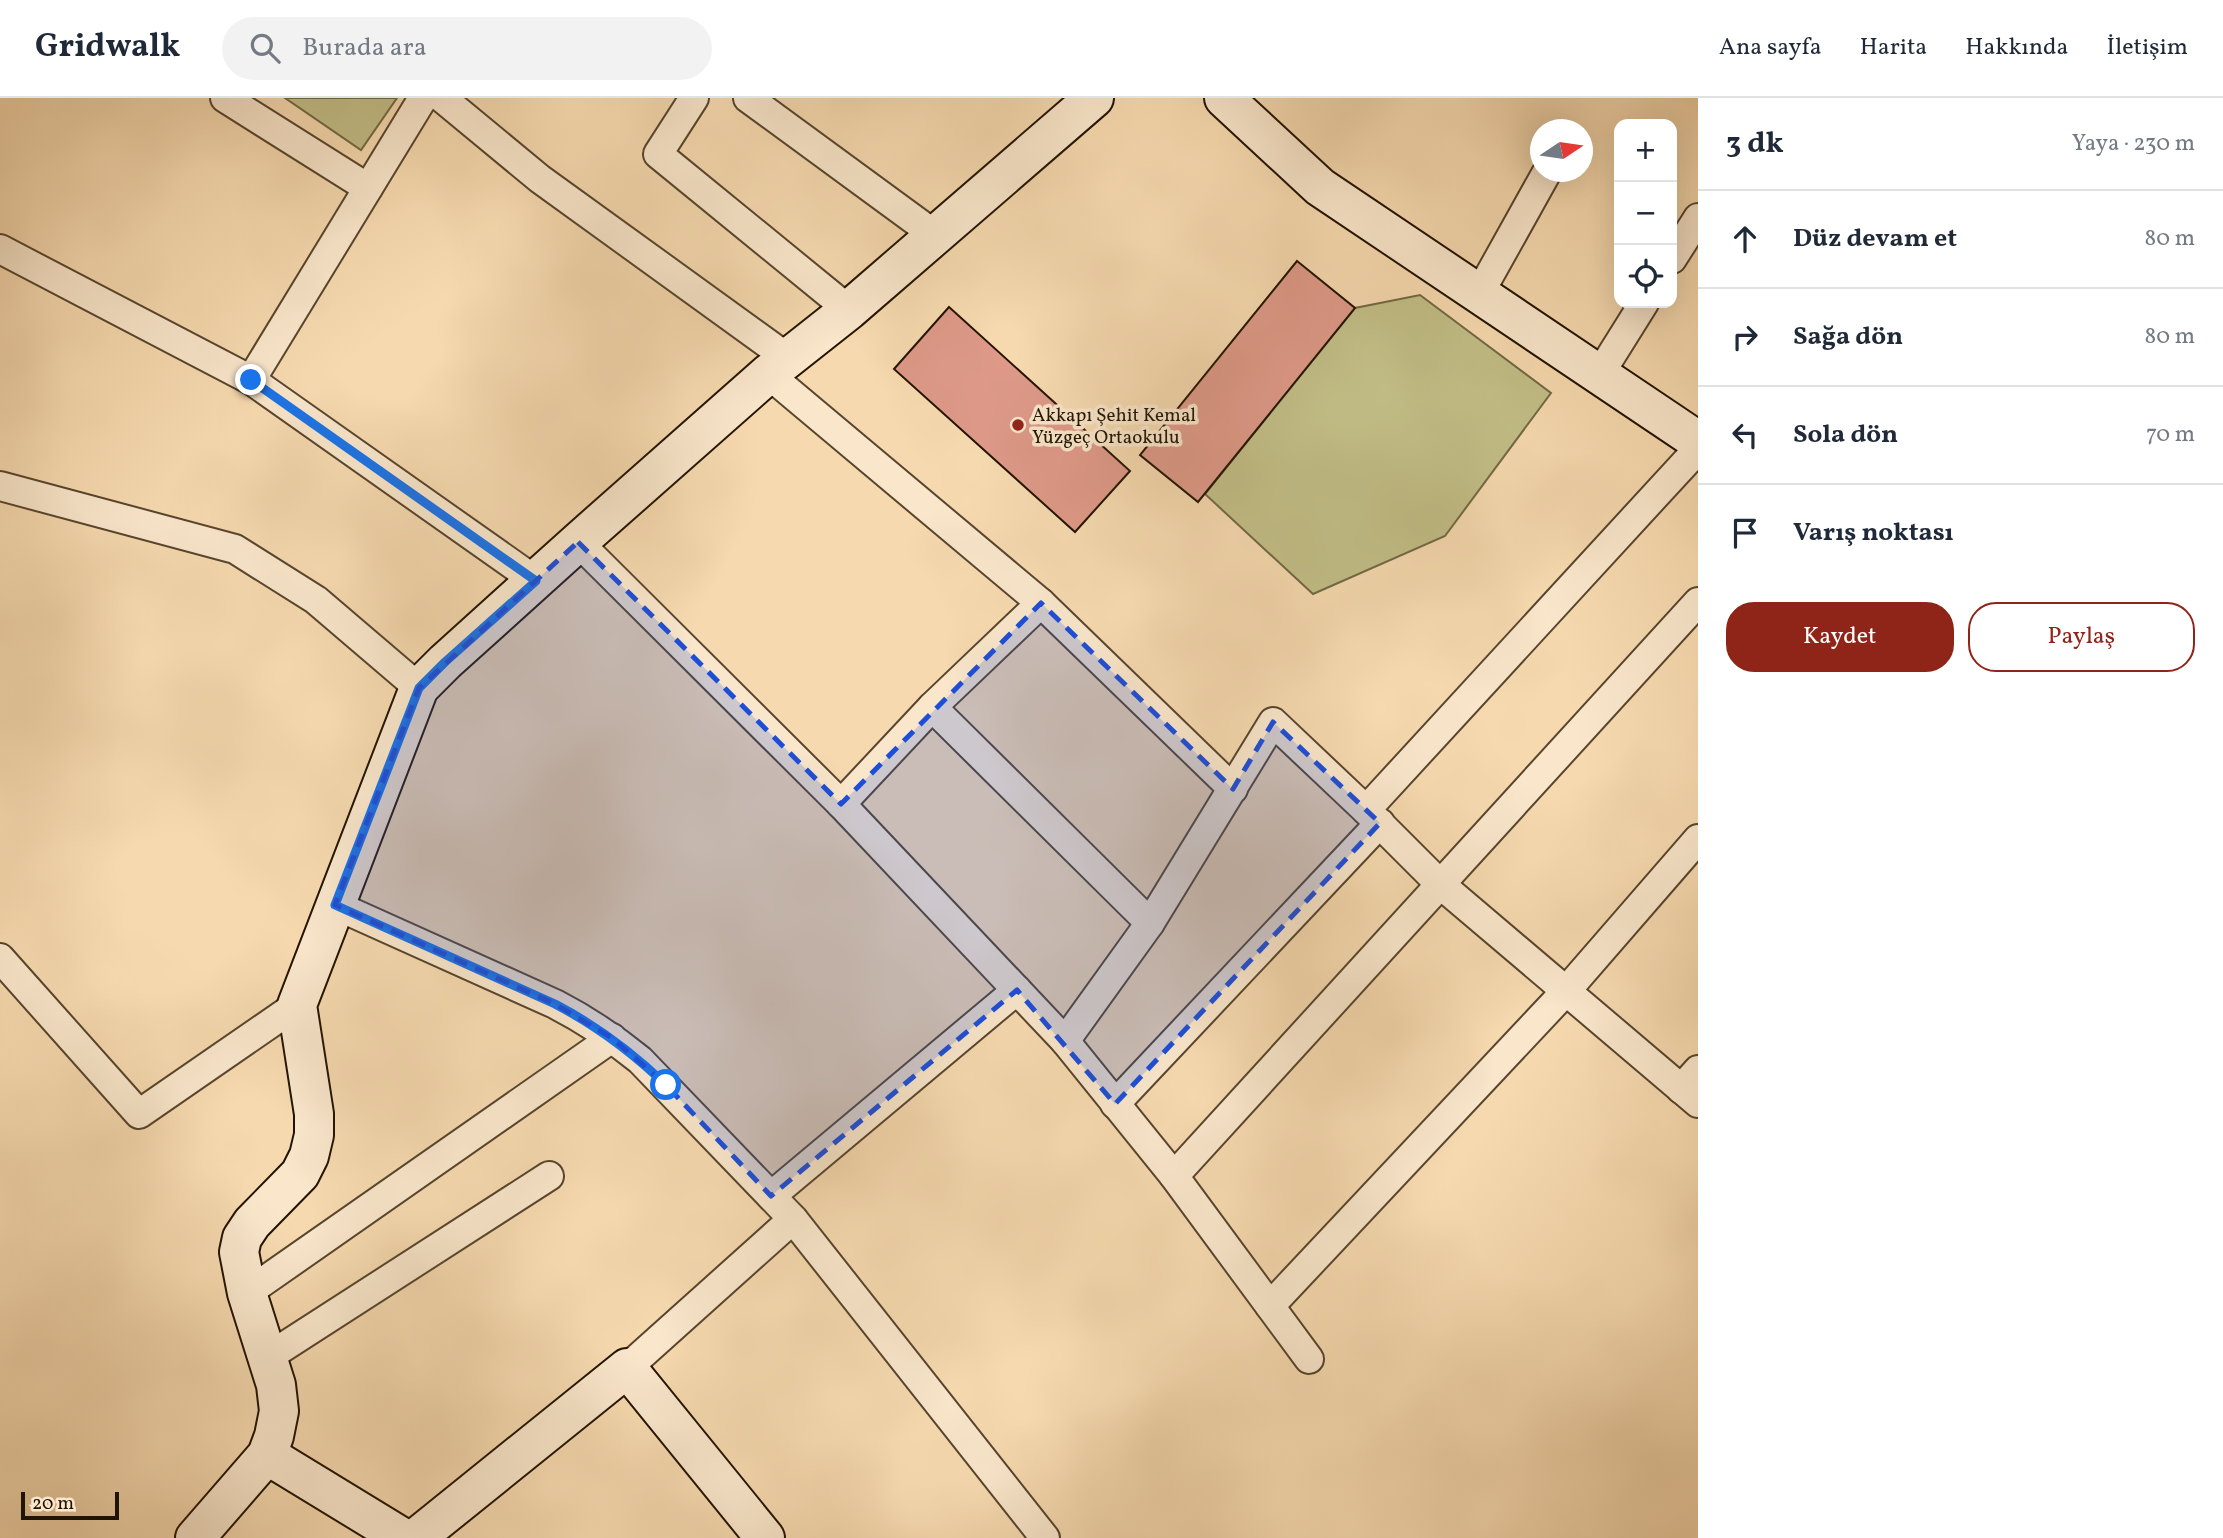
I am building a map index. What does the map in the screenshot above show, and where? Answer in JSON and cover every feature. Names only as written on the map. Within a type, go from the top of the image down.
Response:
[{"type":"street","points":[[225,98],[368,188]]},
{"type":"street","points":[[251,380],[423,98]]},
{"type":"street","points":[[442,98],[540,179],[778,366],[1041,603],[1233,789]]},
{"type":"street","points":[[694,98],[658,154],[849,310]]},
{"type":"street","points":[[748,98],[935,235]]},
{"type":"street","points":[[195,1538],[267,1455],[274,1436],[279,1411],[276,1385],[247,1293],[239,1252],[242,1238],[252,1223],[300,1174],[309,1156],[314,1135],[314,1114],[297,1005],[419,688],[578,542],[778,366],[849,310],[1094,98]]},
{"type":"street","points":[[1224,98],[1320,187],[1698,441]]},
{"type":"street","points":[[1479,294],[1541,182]]},
{"type":"street","points":[[1677,251],[1698,218]]},
{"type":"street","points":[[0,249],[251,380],[536,581]]},
{"type":"street","points":[[1599,374],[1641,308]]},
{"type":"street","points":[[1115,1104],[1698,449]]},
{"type":"street","points":[[0,486],[235,550],[316,600],[419,688]]},
{"type":"street","points":[[578,542],[841,804],[1065,1041],[1174,1176],[1309,1359]]},
{"type":"street","points":[[1174,1176],[1698,602]]},
{"type":"street","points":[[841,804],[932,707],[1041,603]]},
{"type":"street","points":[[932,707],[1150,923]]},
{"type":"street","points":[[1065,1041],[1150,923],[1273,722],[1373,816],[1440,884],[1566,991],[1692,1088]]},
{"type":"street","points":[[1270,1306],[1566,991],[1698,839]]},
{"type":"street","points":[[335,905],[585,1020],[612,1038],[666,1085],[793,1219],[1045,1538]]},
{"type":"street","points":[[0,958],[139,1114],[297,1005]]},
{"type":"street","points":[[771,1196],[1017,990]]},
{"type":"street","points":[[247,1293],[612,1038]]},
{"type":"street","points":[[268,1357],[549,1176]]},
{"type":"street","points":[[416,1538],[627,1368],[793,1219]]},
{"type":"street","points":[[627,1368],[765,1538]]},
{"type":"street","points":[[267,1455],[403,1538]]},
{"type":"highlighted area","points":[[578,542],[841,804],[1041,603],[1233,789],[1273,722],[1380,823],[1115,1104],[1017,990],[771,1196],[666,1085],[612,1038],[555,1004],[335,905],[419,688]]},
{"type":"shaded area","points":[[285,98],[397,98],[361,150]]},
{"type":"shaded area","points":[[1420,295],[1551,393],[1445,536],[1313,594],[1205,494],[1355,308]]},
{"type":"building","points":[[1297,261],[1355,308],[1198,502],[1140,455]]},
{"type":"building","points":[[949,307],[1130,471],[1075,532],[894,369]]},
{"type":"place","name":"Akkapı Şehit Kemal Yüzgeç Ortaokulu","points":[[1018,425]]},
{"type":"route","points":[[251,380],[536,581],[419,688],[335,905],[585,1020],[640,1060],[666,1085]]}]
